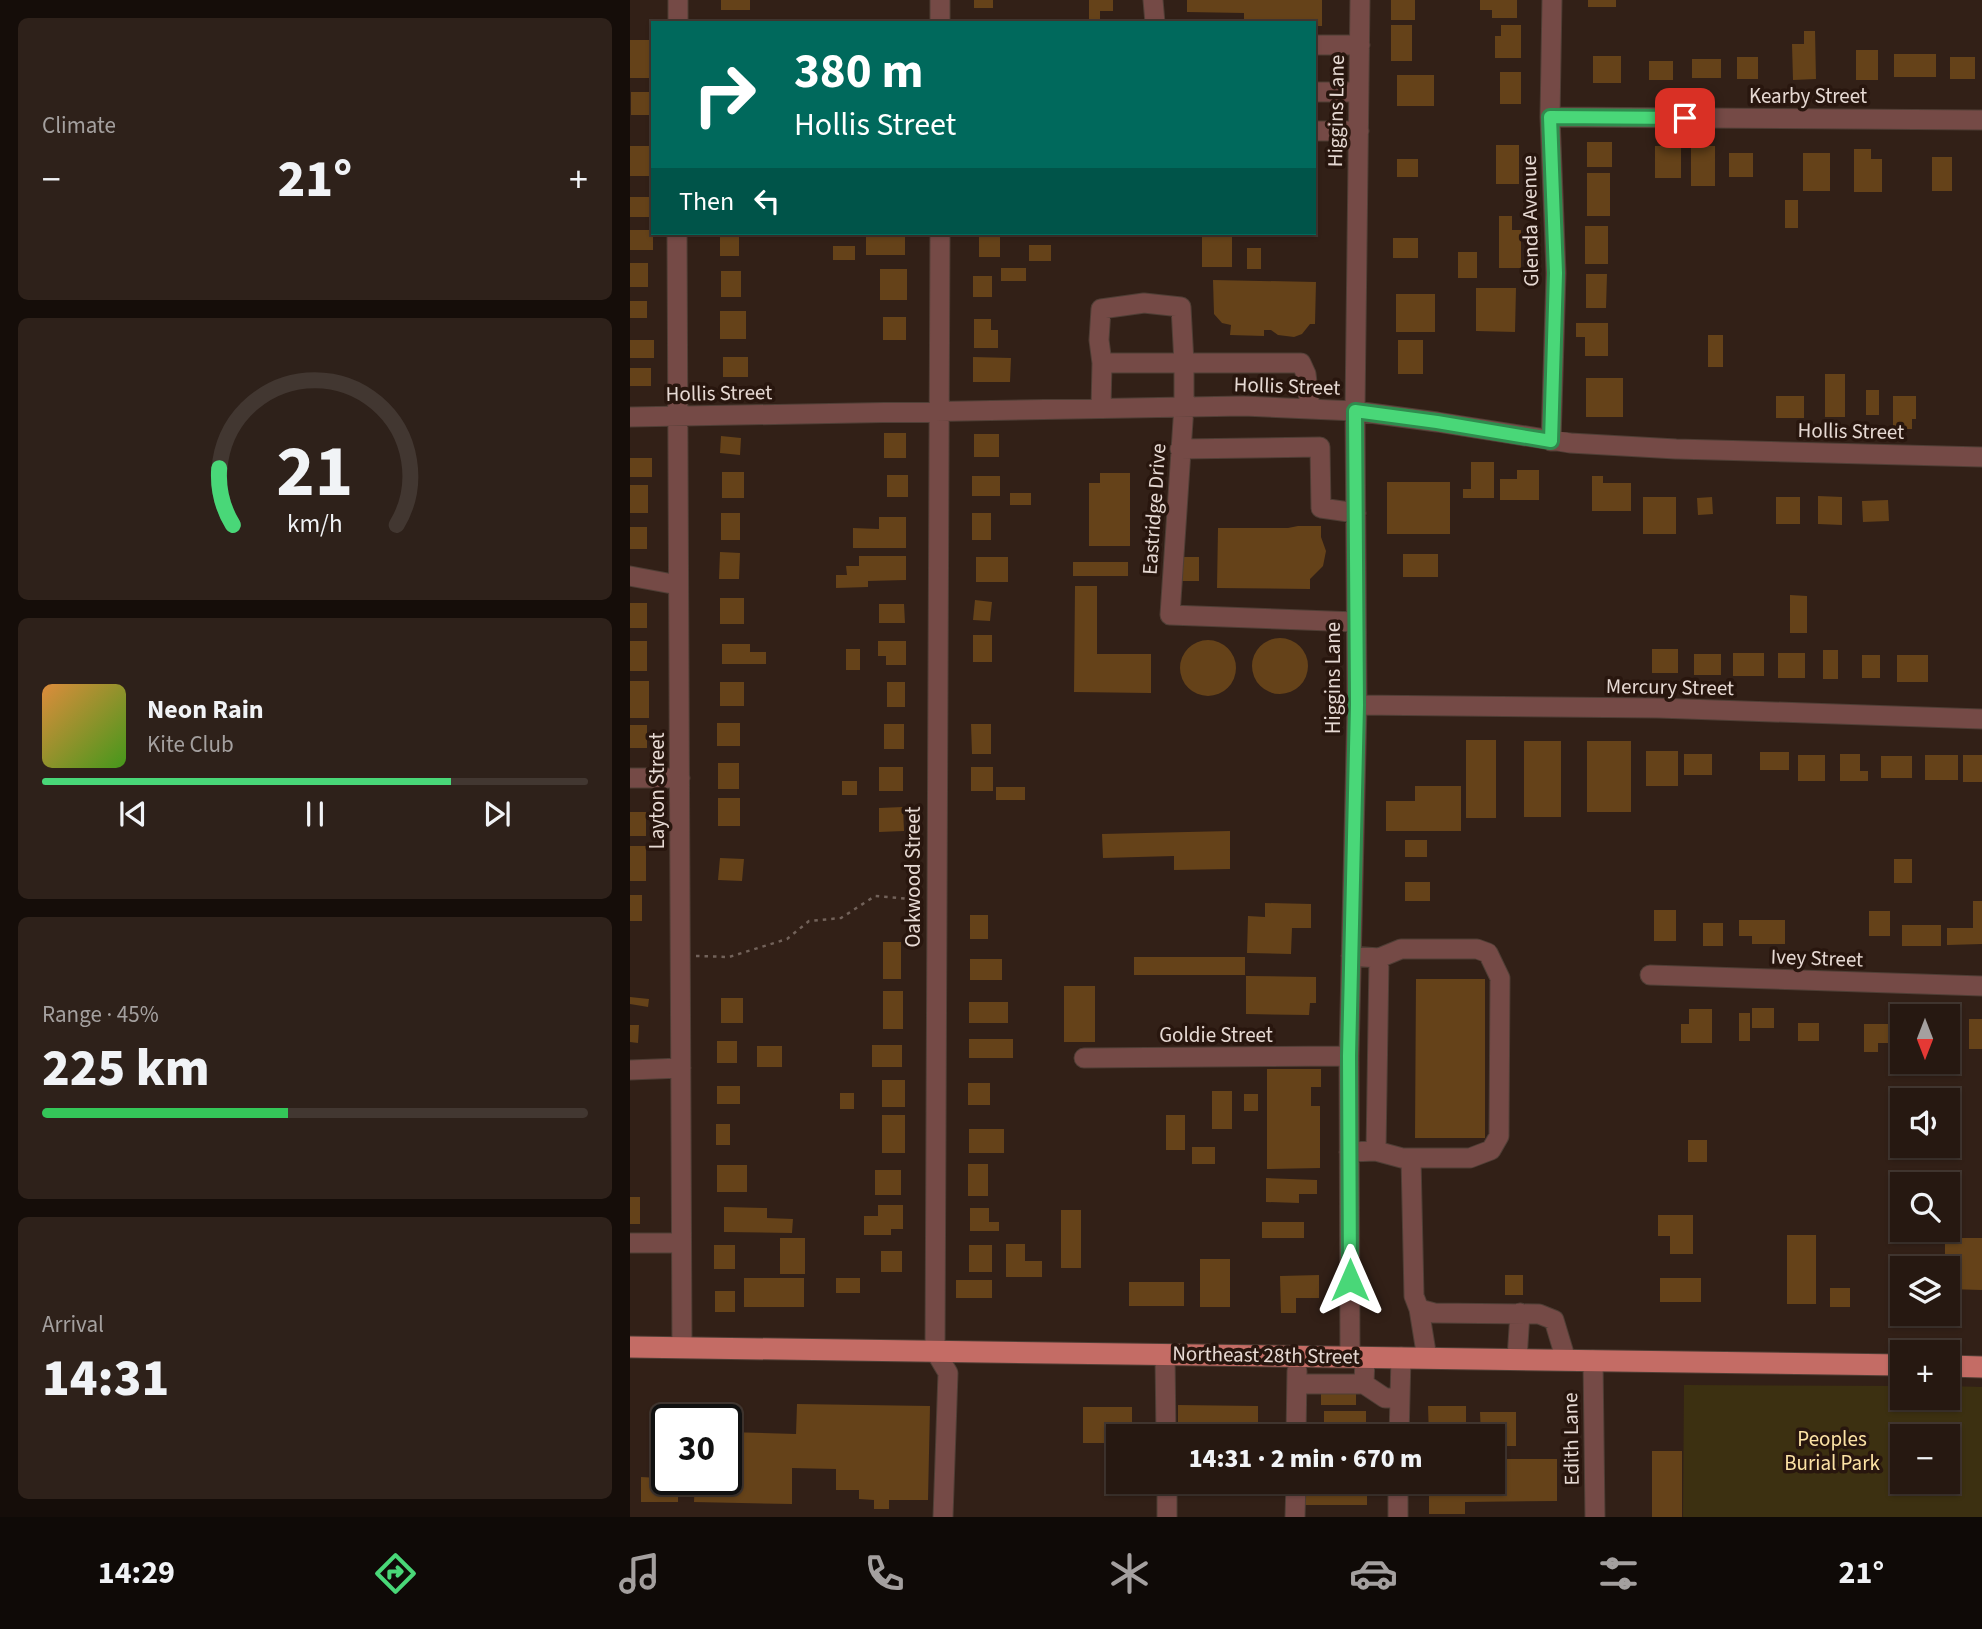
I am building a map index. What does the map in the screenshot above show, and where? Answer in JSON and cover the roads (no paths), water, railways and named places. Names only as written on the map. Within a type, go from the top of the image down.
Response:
[{"type":"main road","name":"Northeast 28th Street","points":[[630,1347],[1890,1365]]},
{"type":"main road","points":[[1960,1366],[1982,1367]]},
{"type":"street","points":[[678,0],[678,21]]},
{"type":"street","points":[[940,0],[940,21]]},
{"type":"street","points":[[1153,0],[1155,21]]},
{"type":"street","name":"Higgins Lane","points":[[1360,0],[1355,411],[1357,705],[1349,1152],[1358,1357],[1364,1384]]},
{"type":"street","name":"Glenda Avenue","points":[[1551,441],[1556,273],[1550,117],[1552,0]]},
{"type":"street","points":[[1316,45],[1360,45]]},
{"type":"street","points":[[1316,92],[1359,92]]},
{"type":"street","name":"Kearby Street","points":[[1550,117],[1982,120]]},
{"type":"street","points":[[1316,131],[1359,131]]},
{"type":"street","name":"Layton Street","points":[[677,235],[682,1348]]},
{"type":"street","name":"Oakwood Street","points":[[940,235],[935,1351],[948,1373],[943,1517]]},
{"type":"street","name":"Eastridge Drive","points":[[1102,363],[1099,340],[1101,309],[1144,303],[1181,307],[1184,406],[1170,615],[1356,622]]},
{"type":"street","points":[[1101,408],[1102,363],[1301,363],[1306,374],[1310,409]]},
{"type":"street","name":"Hollis Street","points":[[630,417],[1184,406],[1310,409],[1355,411],[1551,441],[1676,449],[1982,457]]},
{"type":"street","points":[[1180,449],[1320,447],[1321,508],[1356,513]]},
{"type":"street","points":[[630,576],[678,585]]},
{"type":"street","name":"Mercury Street","points":[[1357,705],[1658,708],[1982,719]]},
{"type":"street","points":[[630,778],[680,778]]},
{"type":"street","points":[[1349,1152],[1376,1151],[1402,1158],[1470,1158],[1491,1150],[1499,1136],[1500,978],[1489,953],[1477,948],[1401,949],[1379,958],[1351,956]]},
{"type":"street","points":[[1376,1151],[1379,958]]},
{"type":"street","name":"Ivey Street","points":[[1650,975],[1982,986]]},
{"type":"street","name":"Goldie Street","points":[[1084,1058],[1349,1056]]},
{"type":"street","points":[[630,1070],[681,1068]]},
{"type":"street","points":[[1411,1158],[1413,1296],[1419,1309],[1427,1358]]},
{"type":"street","points":[[630,1243],[681,1243]]},
{"type":"street","points":[[1419,1309],[1434,1313],[1539,1314],[1554,1320],[1566,1360]]},
{"type":"street","points":[[1517,1359],[1520,1313]]},
{"type":"street","points":[[1165,1354],[1166,1424]]},
{"type":"street","points":[[1296,1424],[1297,1356]]},
{"type":"street","points":[[1399,1424],[1401,1357]]},
{"type":"street","name":"Edith Lane","points":[[1593,1360],[1595,1517]]},
{"type":"street","points":[[1297,1384],[1364,1384],[1385,1398],[1400,1398]]},
{"type":"street","points":[[1167,1494],[1167,1517]]},
{"type":"street","points":[[1295,1517],[1296,1494]]},
{"type":"street","points":[[1398,1494],[1398,1517]]},
{"type":"park label","name":"Peoples Burial Park","points":[[1832,1451]]}]
